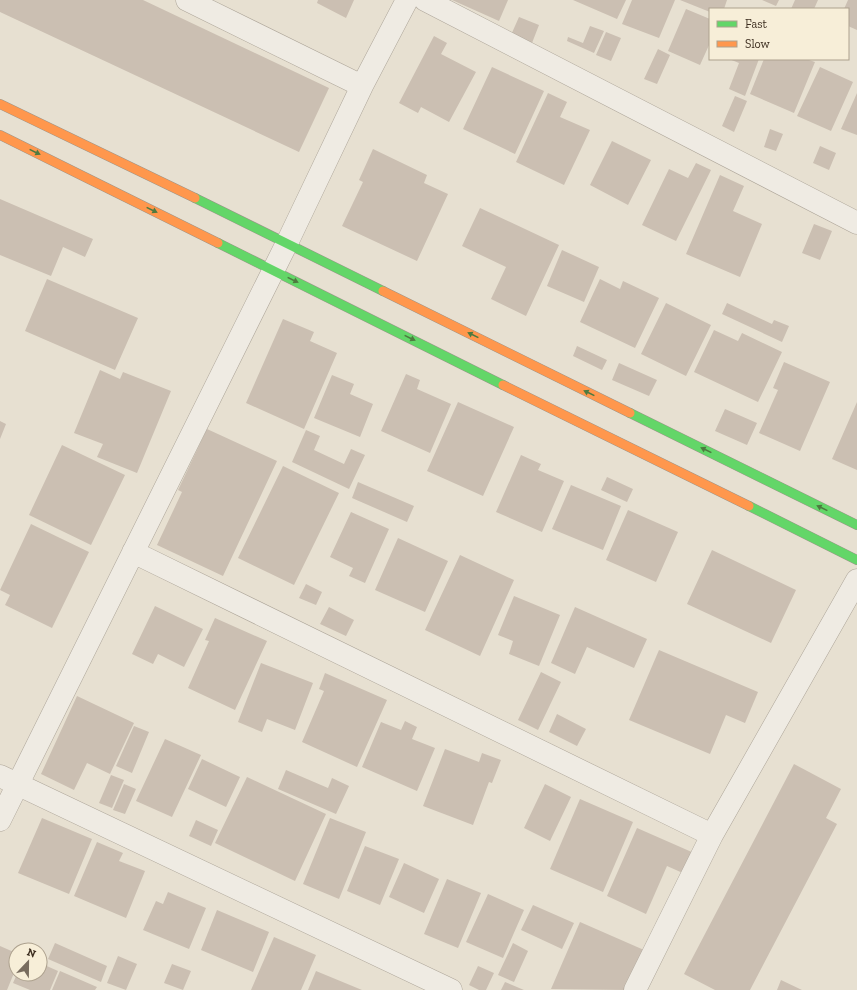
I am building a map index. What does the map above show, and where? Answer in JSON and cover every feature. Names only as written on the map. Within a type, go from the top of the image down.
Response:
[{"type":"street","points":[[187,0],[362,86]]},
{"type":"street","points":[[0,820],[9,780],[133,552],[274,270],[362,86],[407,0]]},
{"type":"street","points":[[425,0],[857,223]]},
{"type":"street","points":[[0,104],[287,243],[857,525]]},
{"type":"street","points":[[0,135],[857,560]]},
{"type":"street","points":[[133,552],[712,835]]},
{"type":"street","points":[[635,990],[712,835],[857,580]]},
{"type":"street","points":[[9,780],[451,990]]},
{"type":"building","points":[[0,0],[143,0],[329,88],[299,152],[0,12]]},
{"type":"building","points":[[318,0],[354,0],[346,18],[317,3]]},
{"type":"building","points":[[452,0],[508,0],[499,21]]},
{"type":"building","points":[[573,0],[626,0],[617,19]]},
{"type":"building","points":[[632,0],[675,0],[659,38],[622,24]]},
{"type":"building","points":[[680,0],[727,0],[724,8],[709,8],[709,12]]},
{"type":"building","points":[[762,0],[779,0],[776,6]]},
{"type":"building","points":[[795,0],[818,0],[814,8],[791,8]]},
{"type":"building","points":[[848,0],[857,0],[857,30],[849,26],[849,8],[844,8]]},
{"type":"building","points":[[686,9],[709,19],[709,45],[700,65],[668,51]]},
{"type":"building","points":[[519,17],[539,25],[532,43],[511,35]]},
{"type":"building","points":[[590,26],[604,31],[594,53],[567,41],[568,37],[583,43]]},
{"type":"building","points":[[606,32],[621,38],[611,61],[596,55]]},
{"type":"building","points":[[434,36],[447,43],[441,54],[476,72],[449,122],[421,107],[418,113],[399,103]]},
{"type":"building","points":[[658,49],[670,55],[657,84],[644,79]]},
{"type":"building","points":[[732,60],[759,60],[745,96],[729,89],[739,63]]},
{"type":"building","points":[[764,60],[809,60],[815,62],[794,113],[750,94]]},
{"type":"building","points":[[492,67],[544,91],[515,154],[463,129]]},
{"type":"building","points":[[820,67],[853,82],[831,131],[797,116]]},
{"type":"building","points":[[548,93],[567,102],[560,117],[590,130],[564,185],[516,162]]},
{"type":"building","points":[[857,93],[857,135],[841,129]]},
{"type":"building","points":[[735,96],[747,101],[734,132],[722,126]]},
{"type":"building","points":[[770,129],[783,134],[776,151],[764,147]]},
{"type":"building","points":[[612,141],[651,160],[628,205],[590,185]]},
{"type":"building","points":[[820,146],[836,153],[829,170],[813,163]]},
{"type":"building","points":[[373,149],[427,175],[424,183],[448,194],[417,261],[342,226],[363,182],[359,180]]},
{"type":"building","points":[[696,163],[711,170],[676,241],[642,225],[669,169],[688,178]]},
{"type":"building","points":[[720,175],[744,186],[733,211],[762,224],[740,277],[686,254]]},
{"type":"building","points":[[0,199],[93,239],[85,257],[63,247],[51,276],[0,255]]},
{"type":"building","points":[[480,208],[559,245],[526,316],[491,299],[506,267],[462,246]]},
{"type":"building","points":[[814,224],[832,231],[820,260],[802,253]]},
{"type":"building","points":[[562,250],[599,267],[584,302],[547,286]]},
{"type":"building","points":[[47,279],[138,318],[115,370],[25,331]]},
{"type":"building","points":[[600,279],[620,289],[623,281],[659,298],[635,348],[580,322]]},
{"type":"building","points":[[666,303],[711,325],[686,376],[641,354]]},
{"type":"building","points":[[727,303],[772,324],[774,320],[789,326],[782,342],[722,314]]},
{"type":"building","points":[[283,319],[314,332],[310,341],[337,353],[304,429],[246,403]]},
{"type":"building","points":[[714,330],[738,341],[742,333],[782,352],[758,402],[694,372]]},
{"type":"building","points":[[577,346],[607,360],[602,370],[573,356]]},
{"type":"building","points":[[784,362],[830,382],[800,451],[759,433],[778,390],[773,388]]},
{"type":"building","points":[[619,363],[657,380],[649,396],[612,380]]},
{"type":"building","points":[[100,370],[120,379],[123,372],[171,391],[137,473],[97,457],[103,444],[74,433]]},
{"type":"building","points":[[406,374],[420,380],[417,389],[451,404],[430,453],[381,431]]},
{"type":"building","points":[[332,375],[354,384],[350,394],[373,404],[360,437],[314,418]]},
{"type":"building","points":[[458,402],[514,427],[483,496],[427,471]]},
{"type":"building","points":[[857,402],[857,470],[832,459]]},
{"type":"building","points":[[725,409],[757,423],[747,445],[715,431]]},
{"type":"building","points":[[0,421],[6,424],[0,439]]},
{"type":"building","points":[[207,429],[277,461],[223,576],[157,545],[182,492],[178,490]]},
{"type":"building","points":[[306,430],[320,436],[314,450],[344,464],[351,449],[365,455],[349,489],[292,462]]},
{"type":"building","points":[[62,445],[125,475],[91,545],[29,515]]},
{"type":"building","points":[[521,455],[541,464],[538,470],[564,481],[542,532],[496,512]]},
{"type":"building","points":[[283,466],[339,493],[294,585],[238,558]]},
{"type":"building","points":[[607,477],[633,489],[627,502],[601,490]]},
{"type":"building","points":[[358,482],[414,506],[407,522],[352,498]]},
{"type":"building","points":[[571,485],[621,506],[603,550],[552,529]]},
{"type":"building","points":[[628,510],[678,532],[656,582],[606,560]]},
{"type":"building","points":[[351,512],[389,529],[365,583],[349,576],[353,568],[330,557]]},
{"type":"building","points":[[31,524],[89,552],[52,628],[5,605],[10,595],[0,590]]},
{"type":"building","points":[[398,538],[448,561],[425,612],[375,590]]},
{"type":"building","points":[[712,550],[796,590],[771,643],[687,604]]},
{"type":"building","points":[[460,555],[514,580],[480,656],[425,630]]},
{"type":"building","points":[[306,584],[322,592],[316,605],[299,598]]},
{"type":"building","points":[[514,596],[560,615],[539,666],[509,654],[513,641],[498,635]]},
{"type":"building","points":[[155,606],[203,629],[184,667],[158,654],[153,664],[132,654]]},
{"type":"building","points":[[329,607],[354,620],[346,636],[320,624]]},
{"type":"building","points":[[575,607],[647,639],[634,668],[587,647],[575,674],[551,663]]},
{"type":"building","points":[[215,618],[267,641],[235,710],[188,688],[209,641],[205,640]]},
{"type":"building","points":[[659,650],[758,692],[745,723],[726,715],[710,754],[629,720]]},
{"type":"building","points":[[261,663],[313,683],[295,730],[267,719],[262,732],[238,722]]},
{"type":"building","points":[[541,672],[561,682],[538,730],[518,720]]},
{"type":"building","points":[[325,673],[387,700],[357,767],[302,742],[324,691],[319,689]]},
{"type":"building","points":[[77,696],[134,723],[110,774],[87,763],[74,790],[41,774]]},
{"type":"building","points":[[557,714],[586,729],[577,746],[549,732]]},
{"type":"building","points":[[405,721],[417,727],[412,739],[435,748],[417,791],[362,767],[381,722],[401,730]]},
{"type":"building","points":[[134,726],[149,732],[132,773],[116,766]]},
{"type":"building","points":[[165,739],[201,755],[172,817],[136,801]]},
{"type":"building","points":[[445,749],[479,762],[482,753],[501,760],[492,783],[489,782],[473,825],[423,806]]},
{"type":"building","points":[[202,759],[240,777],[226,807],[188,789]]},
{"type":"building","points":[[794,764],[841,789],[826,818],[837,824],[750,990],[715,990],[684,974]]},
{"type":"building","points":[[286,770],[328,788],[332,778],[349,786],[336,814],[278,789]]},
{"type":"building","points":[[111,775],[124,780],[112,808],[99,803]]},
{"type":"building","points":[[247,777],[326,814],[295,881],[215,843]]},
{"type":"building","points":[[124,784],[136,789],[125,814],[113,810]]},
{"type":"building","points":[[545,784],[571,797],[550,841],[524,828]]},
{"type":"building","points":[[580,799],[633,822],[603,892],[550,869]]},
{"type":"building","points":[[42,818],[92,839],[69,894],[18,873]]},
{"type":"building","points":[[330,818],[366,832],[339,899],[303,884]]},
{"type":"building","points":[[196,820],[218,830],[211,846],[189,836]]},
{"type":"building","points":[[637,828],[694,853],[685,874],[667,866],[646,914],[607,896]]},
{"type":"building","points":[[97,842],[123,853],[119,861],[145,871],[126,918],[74,896]]},
{"type":"building","points":[[365,846],[399,859],[380,905],[347,891]]},
{"type":"building","points":[[404,863],[439,879],[424,913],[389,897]]},
{"type":"building","points":[[447,879],[481,893],[458,948],[424,934]]},
{"type":"building","points":[[168,892],[206,908],[189,949],[143,930],[156,901],[163,904]]},
{"type":"building","points":[[488,894],[524,910],[503,958],[466,942]]},
{"type":"building","points":[[533,905],[574,923],[562,949],[521,930]]},
{"type":"building","points":[[217,910],[269,932],[253,972],[201,950]]},
{"type":"building","points":[[580,922],[644,950],[627,990],[551,989]]},
{"type":"building","points":[[274,937],[316,955],[301,990],[251,990]]},
{"type":"building","points":[[55,943],[107,966],[101,982],[48,959]]},
{"type":"building","points":[[513,943],[528,951],[514,982],[498,975]]},
{"type":"building","points":[[0,946],[8,950],[8,982],[10,982],[7,990],[0,990]]},
{"type":"building","points":[[118,956],[137,964],[126,990],[107,983]]},
{"type":"building","points":[[172,964],[191,971],[183,990],[164,983]]},
{"type":"building","points":[[478,966],[494,973],[486,990],[479,990],[469,985]]},
{"type":"building","points":[[48,967],[58,971],[50,990],[30,990],[13,983],[48,982]]},
{"type":"building","points":[[60,971],[97,987],[95,990],[52,990]]},
{"type":"building","points":[[316,971],[362,990],[308,990]]},
{"type":"building","points":[[781,980],[802,990],[777,990]]},
{"type":"building","points":[[505,982],[524,990],[501,990]]},
{"type":"traffic: fast","points":[[195,198],[383,291]]},
{"type":"traffic: fast","points":[[218,243],[503,385]]},
{"type":"traffic: fast","points":[[630,413],[857,525]]},
{"type":"traffic: fast","points":[[749,506],[857,560]]},
{"type":"traffic: slow","points":[[0,104],[195,198]]},
{"type":"traffic: slow","points":[[0,135],[218,243]]},
{"type":"traffic: slow","points":[[383,291],[630,413]]},
{"type":"traffic: slow","points":[[503,385],[749,506]]}]
